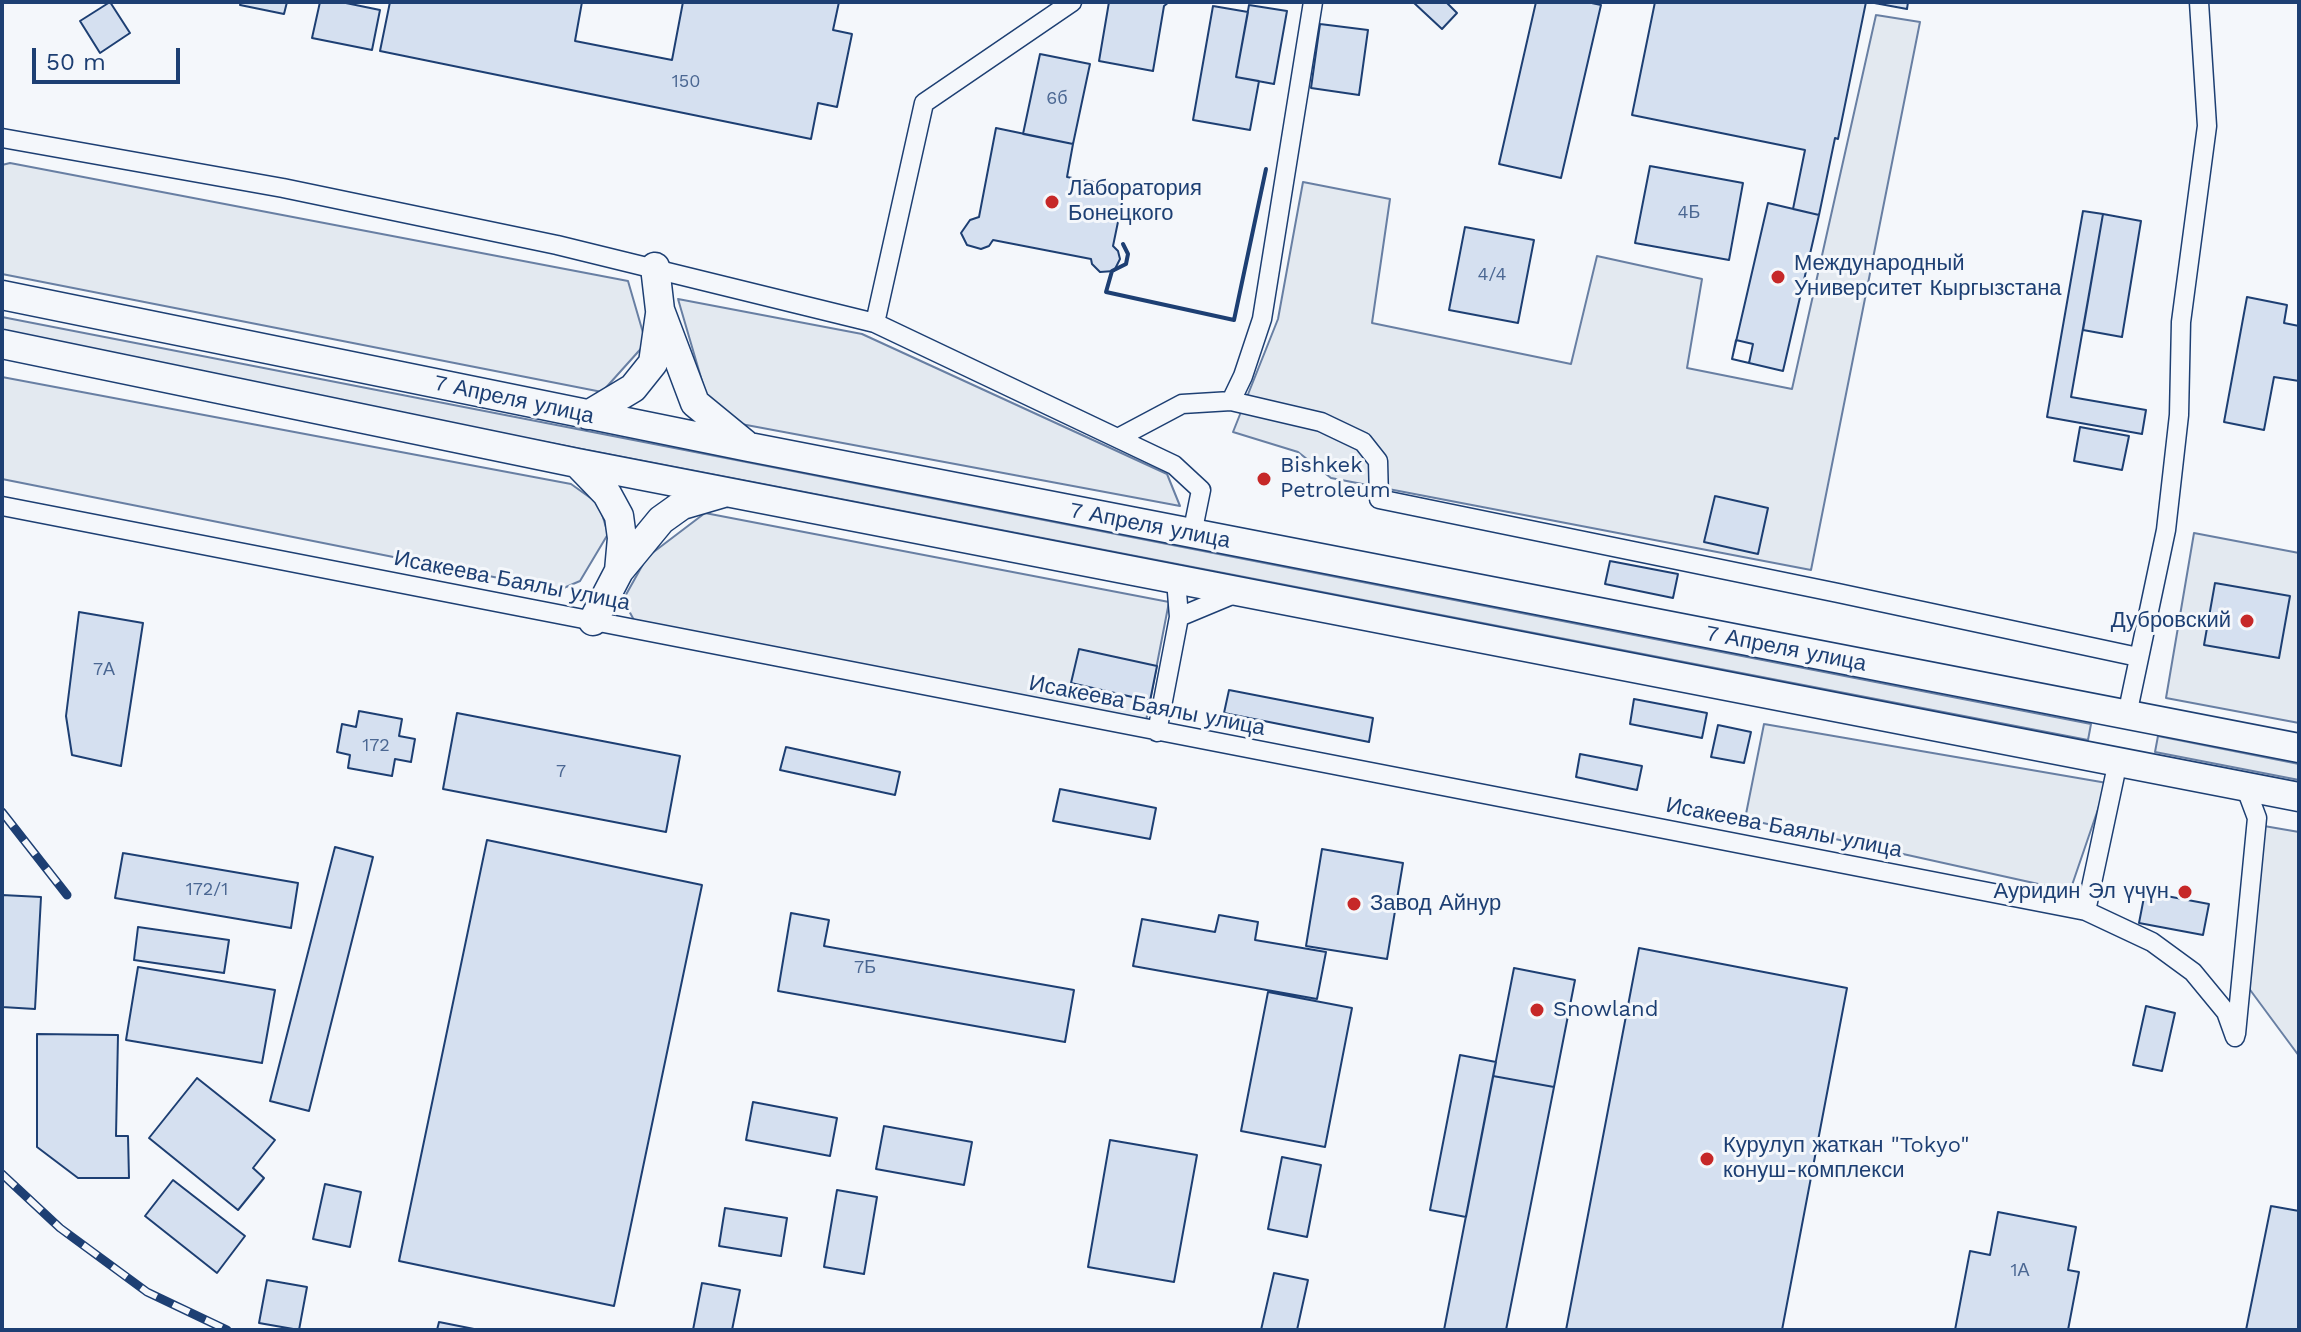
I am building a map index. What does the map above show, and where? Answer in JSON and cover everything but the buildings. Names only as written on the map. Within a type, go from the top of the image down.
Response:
[{"type":"main road","points":[[655,267],[660,310],[695,403],[749,447]]},
{"type":"main road","name":"7 Апреля улица","points":[[2,295],[749,447],[2299,748]]},
{"type":"main road","points":[[588,415],[633,388],[653,363],[660,310]]},
{"type":"main road","points":[[2,344],[577,463],[2299,797]]},
{"type":"main road","points":[[577,463],[607,494],[619,516],[622,538],[619,571]]},
{"type":"main road","points":[[593,621],[619,571],[661,520],[682,505],[729,492]]},
{"type":"main road","points":[[2118,761],[2127,715]]},
{"type":"street","points":[[875,323],[924,103],[1072,2]]},
{"type":"street","points":[[1231,401],[1262,319],[1307,55],[1313,2]]},
{"type":"street","points":[[2127,715],[2166,530],[2179,415],[2181,322],[2207,126],[2199,2]]},
{"type":"street","points":[[2,138],[283,188],[655,267],[875,323],[1174,465],[1201,490],[1192,534]]},
{"type":"street","points":[[1118,438],[1182,404],[1231,401],[1321,422],[1363,442],[1378,461],[1379,499],[2138,657]]},
{"type":"street","name":"Исакеева Баялы улица","points":[[2,506],[2086,911],[2152,942],[2193,972],[2226,1012],[2235,1037],[2257,818],[2245,786]]},
{"type":"street","points":[[1157,732],[1179,617],[1176,580]]},
{"type":"street","points":[[1179,617],[1240,591]]},
{"type":"street","points":[[2086,911],[2118,761]]},
{"type":"shaded area","points":[[1876,15],[1920,22],[1811,570],[1331,478],[1298,452],[1233,432],[1278,319],[1303,182],[1390,199],[1372,323],[1571,364],[1597,256],[1702,279],[1687,368],[1792,389]]},
{"type":"shaded area","points":[[10,163],[628,281],[646,343],[602,392],[2,274],[2,165]]},
{"type":"shaded area","points":[[678,299],[862,334],[1167,474],[1180,506],[741,424],[709,405]]},
{"type":"shaded area","points":[[2,317],[2091,724],[2088,740],[2,337]]},
{"type":"shaded area","points":[[2,377],[571,484],[599,504],[608,534],[580,581],[559,590],[2,479]]},
{"type":"shaded area","points":[[705,513],[1169,602],[1146,721],[634,620],[623,600],[647,557]]},
{"type":"shaded area","points":[[2194,533],[2299,553],[2299,723],[2166,698]]},
{"type":"shaded area","points":[[1764,724],[2107,783],[2070,891],[1745,819]]},
{"type":"shaded area","points":[[2158,736],[2299,764],[2299,780],[2155,752]]},
{"type":"shaded area","points":[[2264,826],[2299,832],[2299,1056],[2245,983]]},
{"type":"railway","points":[[2,812],[67,895]]},
{"type":"railway","points":[[2,1174],[60,1228],[147,1292],[227,1330]]},
{"type":"wall","points":[[1123,244],[1128,254],[1126,264],[1112,271],[1106,292],[1234,320],[1266,169]]},
{"type":"place","name":"Лаборатория Бонецкого","points":[[1052,202]]},
{"type":"place","name":"Международный Университет Кыргызстана","points":[[1778,277]]},
{"type":"place","name":"Bishkek Petroleum","points":[[1264,479]]},
{"type":"place","name":"Дубровский","points":[[2247,621]]},
{"type":"place","name":"Ауридин Эл үчүн","points":[[2185,892]]},
{"type":"place","name":"Завод Айнур","points":[[1354,904]]},
{"type":"place","name":"Snowland","points":[[1537,1010]]},
{"type":"place","name":"Курулуп жаткан \"Tokyo\" конуш-комплекси","points":[[1707,1159]]}]
